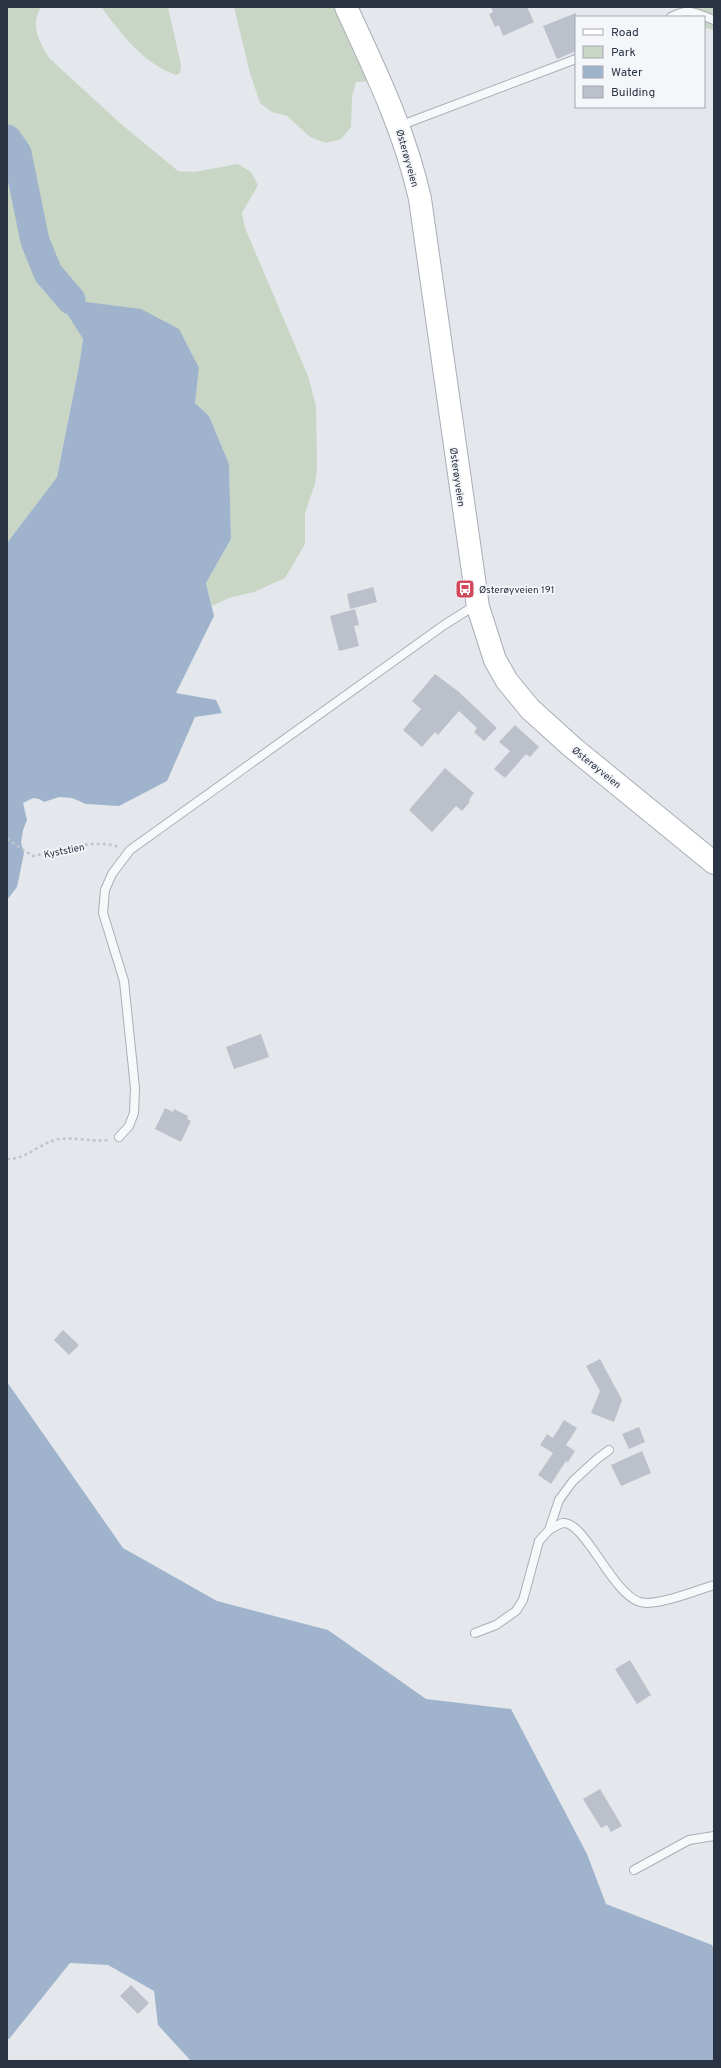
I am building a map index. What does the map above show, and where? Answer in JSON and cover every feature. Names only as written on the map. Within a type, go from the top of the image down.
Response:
[{"type":"main road","name":"Østerøyveien","points":[[346,7],[399,126],[413,165],[420,199],[478,607],[495,660],[507,681],[530,709],[572,747],[714,863]]},
{"type":"lane","points":[[673,16],[683,11],[693,12],[704,16]]},
{"type":"lane","points":[[399,126],[575,59]]},
{"type":"lane","points":[[118,1137],[129,1126],[134,1114],[135,1088],[124,981],[103,912],[105,890],[112,874],[130,850],[444,625],[471,608],[478,607]]},
{"type":"lane","points":[[549,1530],[559,1500],[573,1481],[609,1450]]},
{"type":"lane","points":[[475,1633],[496,1625],[516,1611],[523,1600],[539,1541],[549,1530],[562,1523],[568,1524],[577,1530],[588,1542],[624,1592],[640,1602],[653,1603],[714,1585]]},
{"type":"lane","points":[[634,1870],[689,1840],[714,1836]]},
{"type":"path","name":"Kyststien","points":[[7,839],[23,848],[33,856],[81,845],[113,845],[130,850]]},
{"type":"path","points":[[7,1159],[23,1156],[38,1147],[58,1140],[97,1141],[118,1137]]},
{"type":"green space","points":[[7,7],[41,7],[36,21],[37,34],[50,59],[120,123],[178,171],[194,172],[238,164],[251,172],[258,185],[242,213],[245,228],[308,376],[316,406],[317,468],[315,484],[305,513],[305,544],[285,578],[254,592],[229,598],[212,606],[206,583],[231,539],[229,464],[209,416],[195,403],[199,368],[66,312],[83,339],[57,477],[7,543]]},
{"type":"green space","points":[[101,7],[168,7],[181,65],[180,73],[176,75],[164,70],[143,55],[125,37]]},
{"type":"green space","points":[[234,7],[335,7],[372,81],[356,82],[352,96],[351,127],[341,139],[326,143],[310,137],[287,116],[272,112],[260,103],[250,73]]},
{"type":"green space","points":[[692,7],[714,7],[714,30],[705,28],[705,16],[697,16]]},
{"type":"water","points":[[71,300],[141,309],[179,329],[199,368],[195,403],[209,416],[229,464],[231,539],[206,583],[214,616],[176,693],[216,700],[222,713],[195,717],[167,781],[119,806],[86,804],[72,798],[59,797],[44,802],[33,798],[23,803],[27,820],[23,830],[21,843],[24,853],[17,887],[7,900],[7,543],[57,477],[83,339],[66,312]]},
{"type":"water","points":[[7,1382],[123,1548],[217,1601],[328,1630],[426,1699],[511,1709],[587,1854],[606,1904],[712,1945],[714,1950],[714,2061],[191,2061],[158,2025],[154,1991],[108,1965],[70,1963],[9,2039],[7,2039]]},
{"type":"building","points":[[491,7],[527,7],[534,22],[503,36],[499,25],[495,27],[489,14],[493,12]]},
{"type":"building","points":[[576,13],[575,51],[557,59],[543,26]]},
{"type":"building","points":[[373,587],[377,602],[350,609],[347,594]]},
{"type":"building","points":[[355,609],[359,625],[354,626],[359,646],[339,651],[330,616]]},
{"type":"building","points":[[435,674],[459,692],[497,728],[484,741],[474,732],[477,728],[459,711],[438,735],[435,732],[422,747],[403,730],[421,709],[412,701]]},
{"type":"building","points":[[515,725],[539,747],[530,757],[526,754],[505,778],[494,769],[510,751],[499,742]]},
{"type":"building","points":[[445,768],[474,793],[470,798],[469,803],[462,811],[456,806],[432,832],[409,810]]},
{"type":"building","points":[[261,1034],[269,1057],[234,1069],[226,1047]]},
{"type":"building","points":[[165,1108],[173,1112],[174,1109],[188,1116],[187,1119],[191,1121],[181,1142],[155,1129]]},
{"type":"building","points":[[63,1330],[79,1345],[69,1355],[54,1340]]},
{"type":"building","points":[[600,1359],[622,1400],[614,1422],[591,1413],[600,1391],[586,1366]]},
{"type":"building","points":[[564,1420],[577,1428],[566,1445],[575,1451],[568,1462],[566,1461],[551,1484],[538,1475],[553,1453],[540,1445],[547,1434],[553,1438]]},
{"type":"building","points":[[639,1427],[645,1442],[629,1449],[622,1434]]},
{"type":"building","points":[[642,1451],[651,1473],[621,1486],[611,1465]]},
{"type":"building","points":[[630,1660],[651,1695],[637,1704],[615,1669]]},
{"type":"building","points":[[600,1789],[622,1826],[611,1832],[607,1825],[601,1828],[583,1799]]},
{"type":"building","points":[[131,1985],[149,2003],[138,2014],[120,1996]]},
{"type":"waterway","points":[[7,139],[17,153],[35,241],[48,273],[71,300]]},
{"type":"place","name":"Østerøyveien 191","points":[[465,589]]}]
